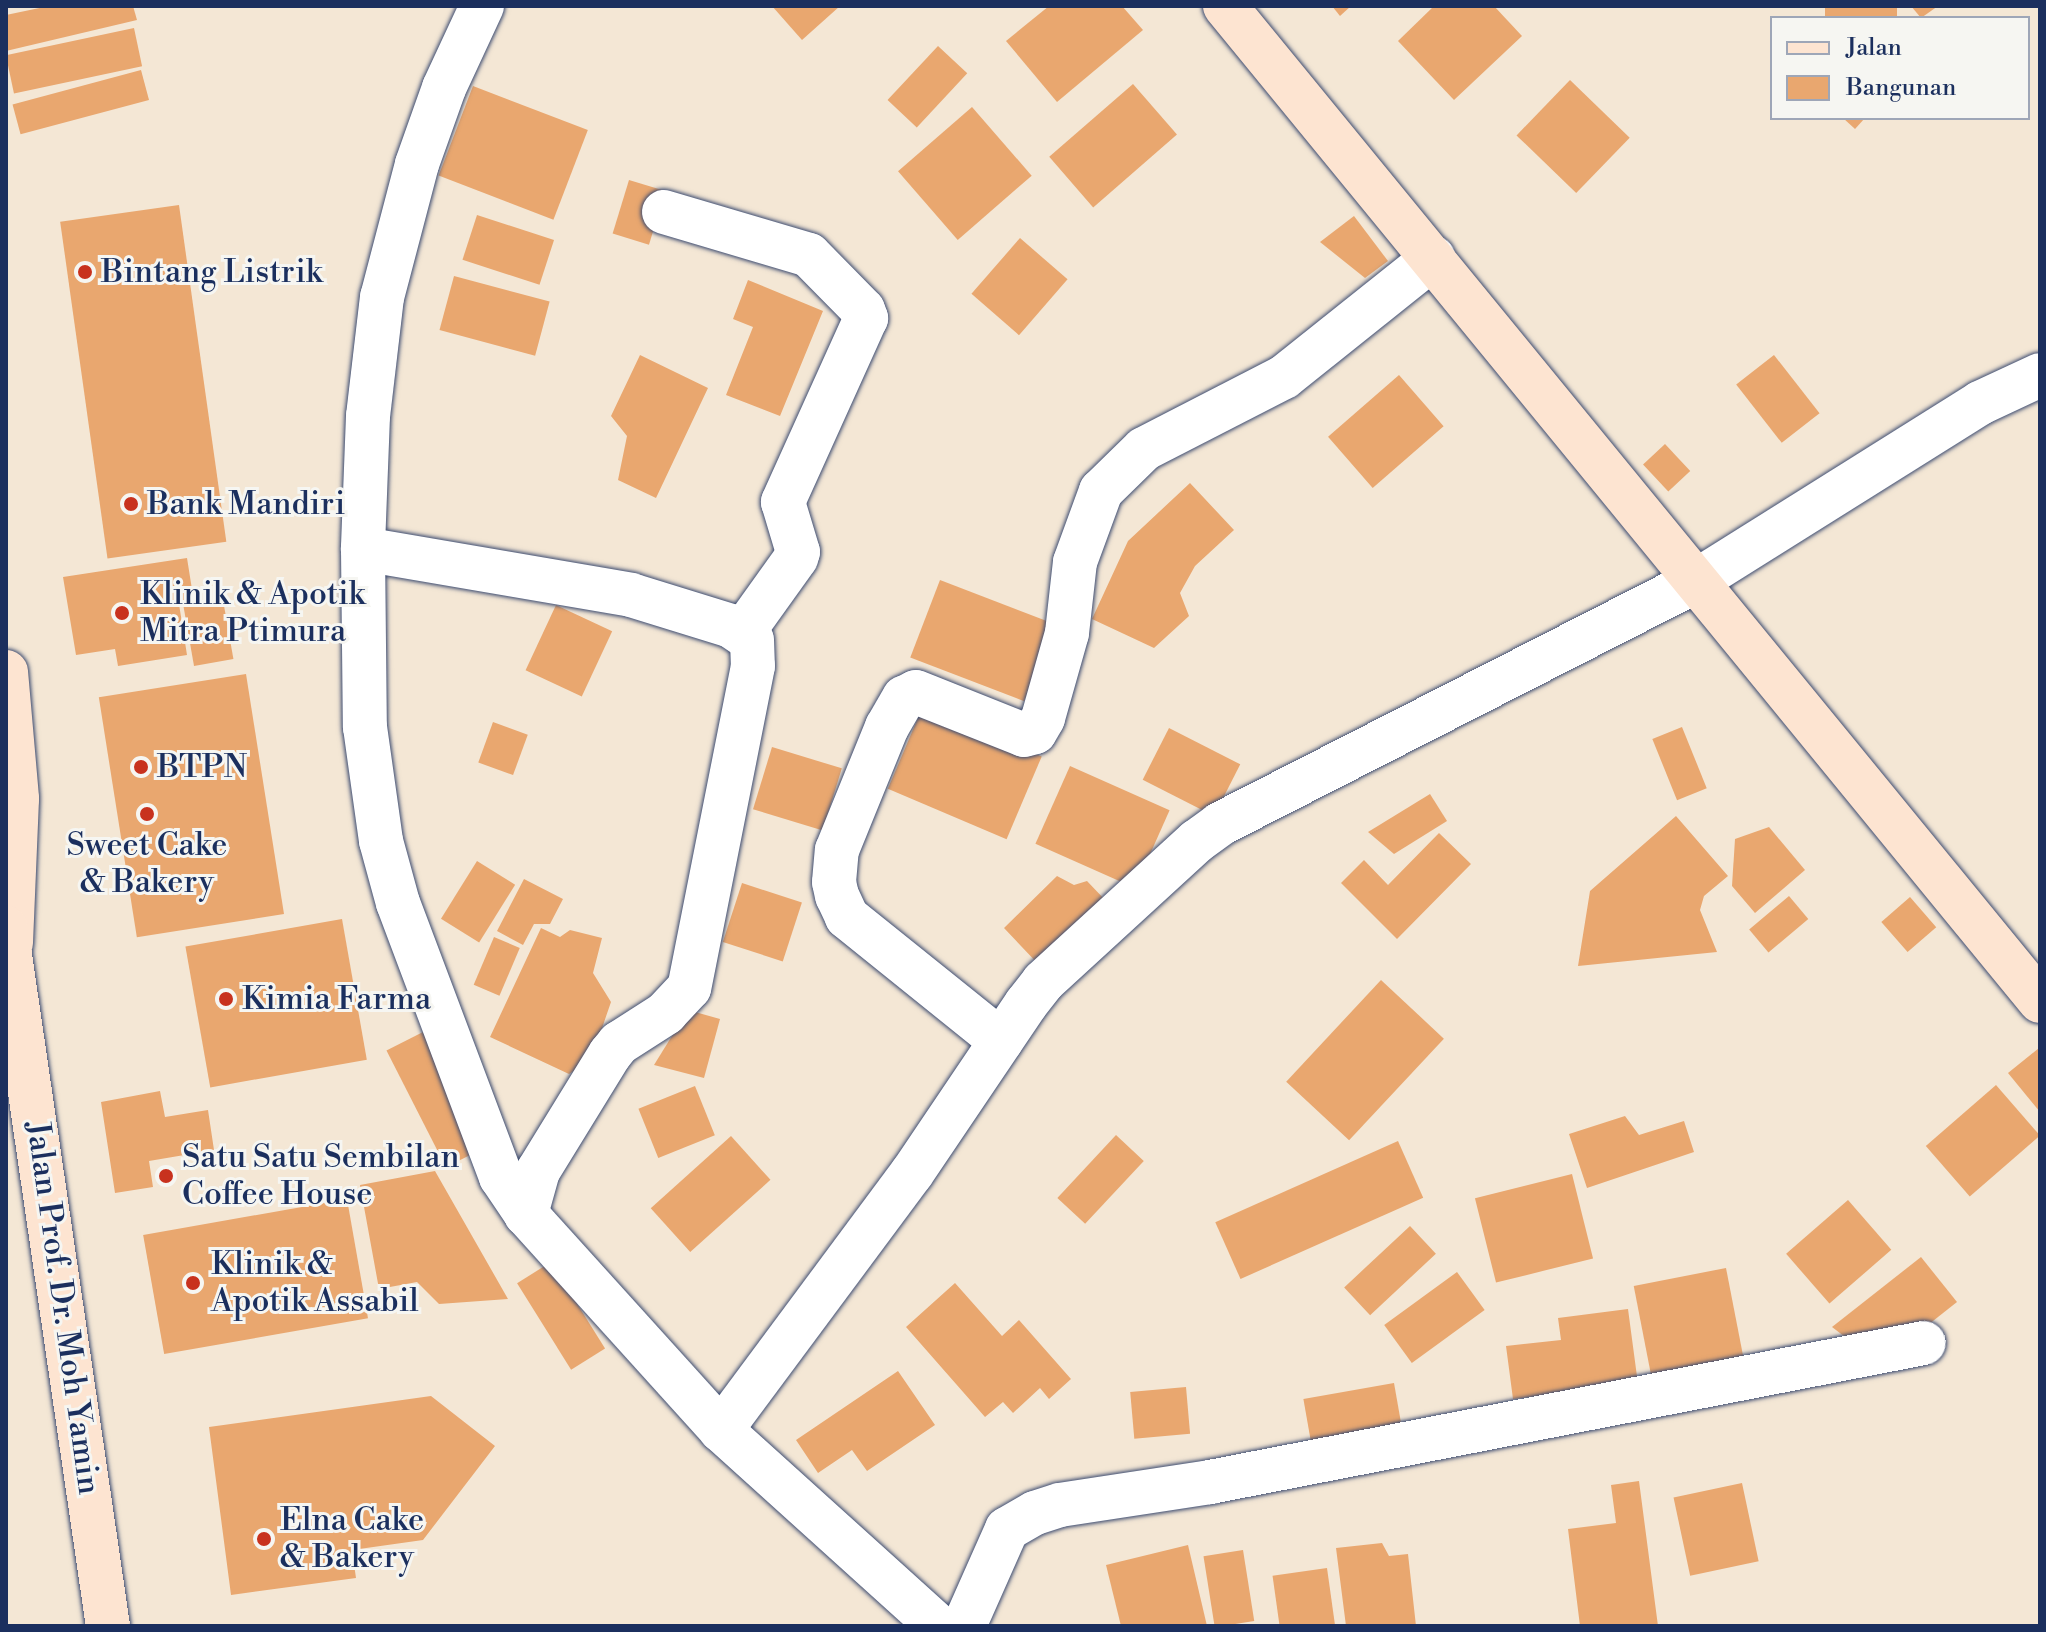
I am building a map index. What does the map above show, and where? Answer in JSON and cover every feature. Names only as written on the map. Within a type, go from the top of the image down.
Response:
[{"type":"street","points":[[482,6],[444,88],[422,151],[382,297],[368,416],[363,549],[365,727],[381,841],[424,979],[501,1177],[526,1214],[721,1430],[938,1626]]},
{"type":"street","points":[[1225,6],[2040,1001]]},
{"type":"street","points":[[664,212],[809,255],[863,310],[866,318],[783,502],[798,552],[796,558],[743,632]]},
{"type":"street","points":[[1001,1041],[847,917],[837,896],[834,882],[837,850],[887,727],[904,698],[916,692],[1024,735],[1035,732],[1043,718],[1067,633],[1075,562],[1101,491],[1144,449],[1284,377],[1433,258]]},
{"type":"street","points":[[721,1430],[912,1173],[1043,982],[1197,841],[1220,824],[1698,580],[1980,403],[2040,375]]},
{"type":"street","points":[[363,549],[631,595],[743,632],[752,640],[753,666],[689,988],[666,1013],[619,1043],[610,1054],[538,1171],[526,1214]]},
{"type":"street","name":"Jalan Prof. Dr. Moh Yamin","points":[[6,672],[17,799],[8,935],[108,1626]]},
{"type":"street","points":[[964,1626],[1007,1529],[1048,1509],[1210,1482],[1924,1343]]},
{"type":"building","points":[[49,6],[133,6],[137,20],[6,51],[6,15]]},
{"type":"building","points":[[772,6],[840,6],[802,40]]},
{"type":"building","points":[[1049,6],[1122,6],[1143,30],[1057,102],[1006,41]]},
{"type":"building","points":[[1332,6],[1351,6],[1340,16]]},
{"type":"building","points":[[1434,6],[1494,6],[1522,36],[1454,100],[1398,41]]},
{"type":"building","points":[[1825,6],[1897,6],[1897,16],[1825,16]]},
{"type":"building","points":[[1911,6],[1938,6],[1924,16],[1919,16]]},
{"type":"building","points":[[134,28],[142,66],[14,93],[6,55]]},
{"type":"building","points":[[938,46],[967,73],[917,127],[888,100]]},
{"type":"building","points":[[141,70],[149,100],[21,134],[13,104]]},
{"type":"building","points":[[1570,80],[1630,138],[1576,193],[1517,135]]},
{"type":"building","points":[[1133,84],[1177,135],[1093,207],[1049,157]]},
{"type":"building","points":[[473,86],[588,130],[553,220],[439,176]]},
{"type":"building","points":[[972,107],[1032,176],[958,240],[898,171]]},
{"type":"building","points":[[1845,120],[1863,120],[1855,129]]},
{"type":"building","points":[[629,180],[665,191],[649,245],[613,234]]},
{"type":"building","points":[[179,205],[226,542],[107,558],[60,222]]},
{"type":"building","points":[[477,215],[554,240],[540,285],[462,260]]},
{"type":"building","points":[[1354,216],[1388,261],[1365,278],[1320,242]]},
{"type":"building","points":[[1020,238],[1068,279],[1019,335],[971,294]]},
{"type":"building","points":[[454,276],[550,302],[535,356],[440,330]]},
{"type":"building","points":[[748,280],[823,311],[780,416],[726,395],[753,327],[733,319]]},
{"type":"building","points":[[640,355],[708,388],[656,498],[618,480],[627,436],[611,416]]},
{"type":"building","points":[[1774,355],[1820,413],[1782,443],[1736,385]]},
{"type":"building","points":[[1399,375],[1444,426],[1373,488],[1328,437]]},
{"type":"building","points":[[1665,444],[1690,471],[1668,492],[1643,464]]},
{"type":"building","points":[[1190,483],[1234,530],[1195,566],[1180,593],[1189,616],[1154,648],[1092,619],[1128,541]]},
{"type":"building","points":[[187,558],[194,602],[179,604],[187,655],[118,666],[115,649],[76,655],[63,577]]},
{"type":"building","points":[[940,580],[1054,624],[1024,701],[910,657]]},
{"type":"building","points":[[223,600],[233,659],[194,666],[184,607]]},
{"type":"building","points":[[556,605],[612,631],[582,696],[526,670]]},
{"type":"building","points":[[246,674],[284,914],[137,937],[99,697]]},
{"type":"building","points":[[923,706],[1042,756],[1007,839],[888,789]]},
{"type":"building","points":[[493,722],[528,735],[513,775],[478,762]]},
{"type":"building","points":[[1682,727],[1707,788],[1677,800],[1652,739]]},
{"type":"building","points":[[1169,728],[1240,764],[1214,816],[1143,780]]},
{"type":"building","points":[[772,747],[842,768],[823,831],[753,809]]},
{"type":"building","points":[[1070,766],[1170,810],[1135,888],[1035,844]]},
{"type":"building","points":[[1430,794],[1447,821],[1394,854],[1368,832]]},
{"type":"building","points":[[1676,816],[1728,876],[1704,896],[1700,910],[1717,952],[1578,966],[1590,891]]},
{"type":"building","points":[[1769,827],[1805,870],[1755,913],[1732,886],[1735,839]]},
{"type":"building","points":[[1439,833],[1471,864],[1397,939],[1341,883],[1364,860],[1388,885]]},
{"type":"building","points":[[477,861],[515,885],[479,943],[441,919]]},
{"type":"building","points":[[1057,876],[1074,885],[1087,881],[1107,902],[1040,966],[1004,928]]},
{"type":"building","points":[[524,879],[563,899],[550,924],[534,924],[523,945],[497,931]]},
{"type":"building","points":[[742,883],[802,902],[783,961],[723,942]]},
{"type":"building","points":[[1789,896],[1808,919],[1768,952],[1749,929]]},
{"type":"building","points":[[1910,897],[1936,927],[1908,952],[1881,922]]},
{"type":"building","points":[[342,919],[367,1060],[210,1087],[185,947]]},
{"type":"building","points":[[541,928],[560,937],[570,930],[602,938],[593,973],[611,1002],[591,1060],[569,1074],[490,1037]]},
{"type":"building","points":[[494,937],[520,948],[499,996],[474,985]]},
{"type":"building","points":[[1381,980],[1444,1039],[1349,1140],[1286,1082]]},
{"type":"building","points":[[688,1010],[720,1019],[704,1078],[654,1065]]},
{"type":"building","points":[[423,1032],[482,1149],[446,1167],[386,1051]]},
{"type":"building","points":[[2040,1049],[2040,1112],[2008,1073]]},
{"type":"building","points":[[1996,1085],[2040,1136],[1970,1197],[1926,1146]]},
{"type":"building","points":[[695,1086],[715,1135],[658,1158],[638,1109]]},
{"type":"building","points":[[160,1091],[165,1117],[208,1110],[214,1150],[149,1161],[153,1187],[115,1193],[101,1102]]},
{"type":"building","points":[[1625,1116],[1639,1135],[1684,1121],[1694,1152],[1587,1188],[1569,1134]]},
{"type":"building","points":[[1116,1135],[1144,1161],[1085,1224],[1057,1198]]},
{"type":"building","points":[[731,1136],[770,1180],[690,1252],[651,1208]]},
{"type":"building","points":[[1398,1141],[1423,1198],[1241,1279],[1215,1222]]},
{"type":"building","points":[[435,1171],[508,1299],[439,1304],[417,1282],[379,1289],[360,1185]]},
{"type":"building","points":[[1572,1174],[1593,1258],[1496,1283],[1475,1198]]},
{"type":"building","points":[[347,1199],[368,1318],[164,1354],[143,1235]]},
{"type":"building","points":[[1848,1200],[1891,1250],[1829,1304],[1786,1254]]},
{"type":"building","points":[[1410,1226],[1436,1254],[1370,1315],[1344,1287]]},
{"type":"building","points":[[1921,1257],[1957,1302],[1919,1332],[1853,1343],[1832,1327]]},
{"type":"building","points":[[551,1262],[605,1349],[571,1370],[517,1283]]},
{"type":"building","points":[[1726,1268],[1743,1357],[1651,1375],[1634,1286]]},
{"type":"building","points":[[1457,1272],[1485,1310],[1412,1363],[1384,1325]]},
{"type":"building","points":[[955,1283],[1002,1336],[1019,1320],[1071,1379],[1049,1399],[1040,1388],[1013,1413],[1003,1402],[985,1417],[906,1327]]},
{"type":"building","points":[[1628,1309],[1638,1384],[1513,1399],[1506,1346],[1561,1340],[1558,1318]]},
{"type":"building","points":[[898,1371],[935,1425],[867,1471],[852,1450],[818,1473],[796,1440]]},
{"type":"building","points":[[1394,1383],[1403,1435],[1313,1451],[1303,1399]]},
{"type":"building","points":[[1186,1387],[1190,1434],[1134,1439],[1130,1392]]},
{"type":"building","points":[[431,1396],[495,1446],[423,1540],[352,1550],[356,1578],[231,1595],[209,1427]]},
{"type":"building","points":[[1639,1481],[1658,1626],[1580,1626],[1568,1529],[1616,1523],[1611,1485]]},
{"type":"building","points":[[1742,1483],[1759,1561],[1690,1576],[1674,1498]]},
{"type":"building","points":[[1382,1543],[1389,1556],[1408,1554],[1416,1626],[1346,1626],[1336,1548]]},
{"type":"building","points":[[1188,1545],[1207,1626],[1121,1626],[1106,1565]]},
{"type":"building","points":[[1243,1550],[1254,1621],[1215,1626],[1203,1556]]},
{"type":"building","points":[[1327,1568],[1335,1626],[1280,1626],[1273,1576]]},
{"type":"place","name":"Bintang Listrik","points":[[85,272]]},
{"type":"place","name":"Bank Mandiri","points":[[131,504]]},
{"type":"place","name":"Klinik & Apotik Mitra Ptimura","points":[[122,613]]},
{"type":"place","name":"BTPN","points":[[141,767]]},
{"type":"place","name":"Sweet Cake & Bakery","points":[[147,814]]},
{"type":"place","name":"Kimia Farma","points":[[226,999]]},
{"type":"place","name":"Satu Satu Sembilan Coffee House","points":[[166,1176]]},
{"type":"place","name":"Klinik & Apotik Assabil","points":[[193,1283]]},
{"type":"place","name":"Elna Cake & Bakery","points":[[264,1539]]}]
